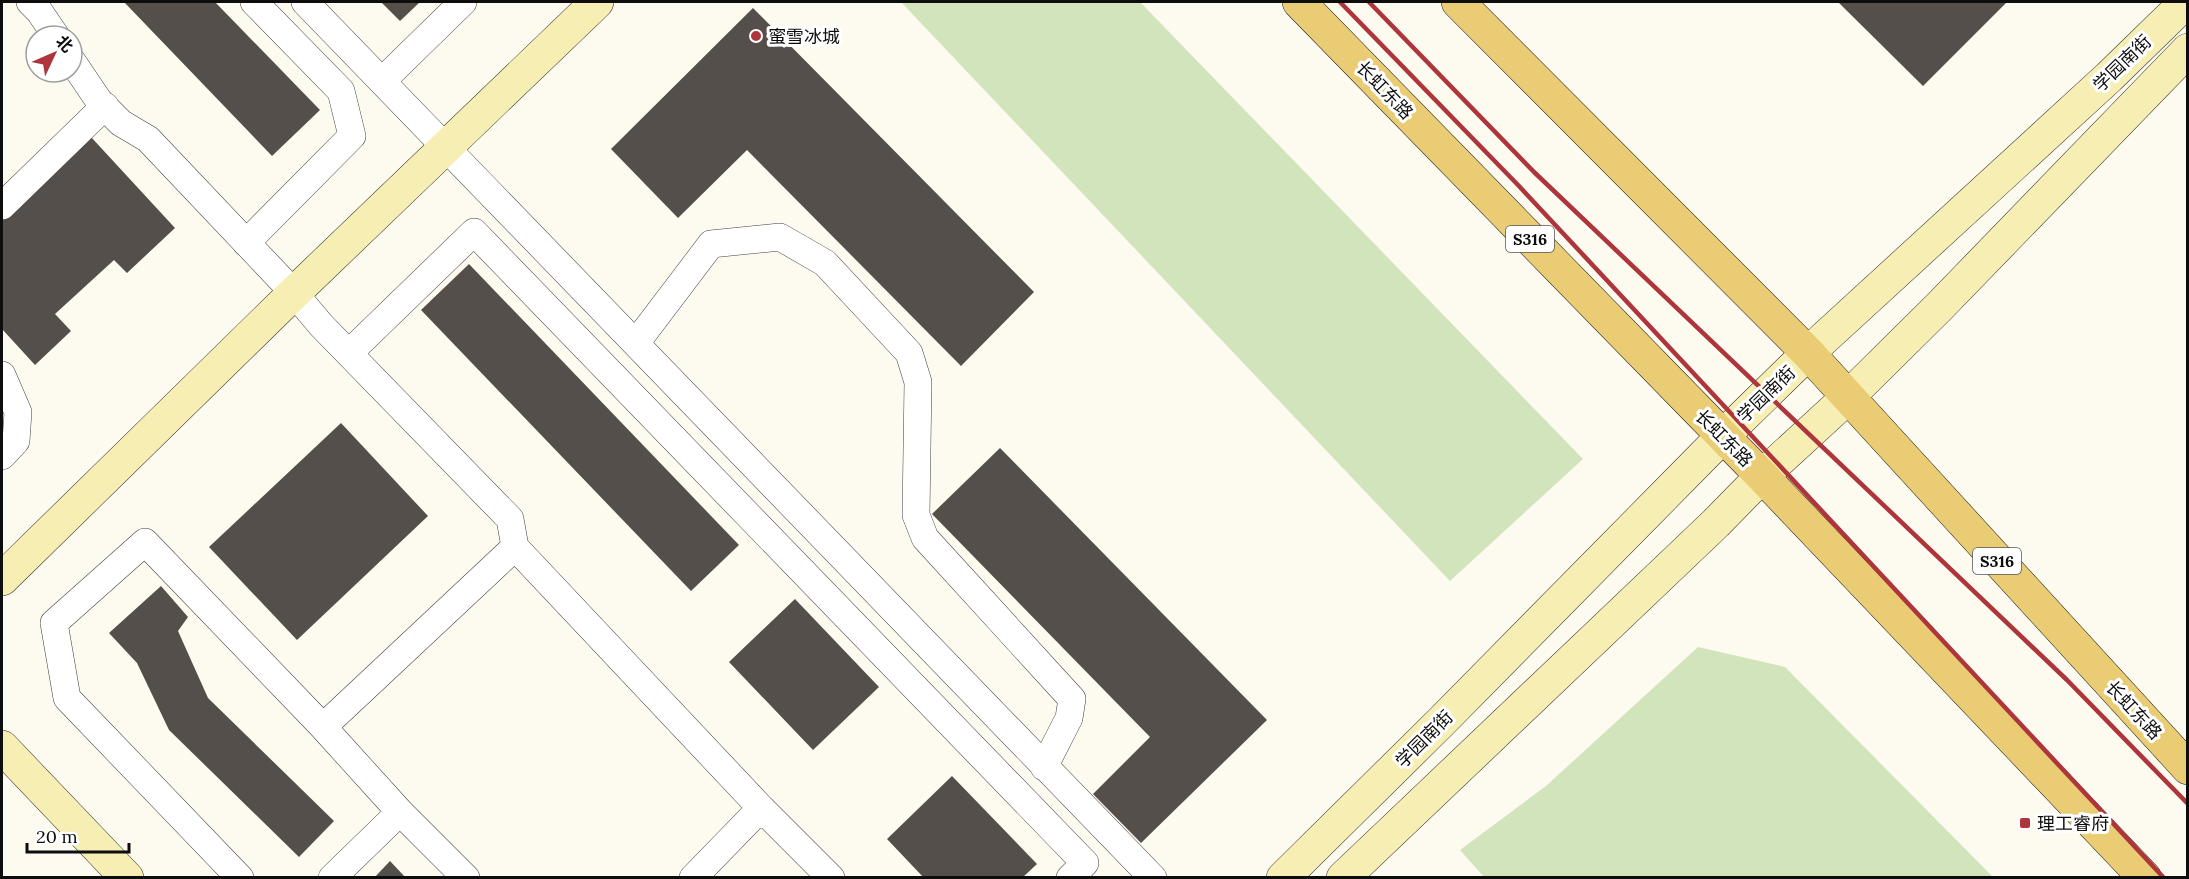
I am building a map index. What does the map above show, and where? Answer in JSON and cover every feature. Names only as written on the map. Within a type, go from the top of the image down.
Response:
[{"type":"main road","name":"长虹东路","points":[[1299,2],[1762,476],[2145,878]]},
{"type":"main road","name":"长虹东路","points":[[1458,2],[1808,353],[2187,768]]},
{"type":"street","points":[[30,2],[48,24]]},
{"type":"street","points":[[246,243],[352,136],[341,91],[254,2]]},
{"type":"street","points":[[305,2],[1153,878]]},
{"type":"street","points":[[382,81],[464,2]]},
{"type":"street","name":"学园南街","points":[[1283,878],[1450,714],[1722,437],[1808,353],[2109,76],[2186,2]]},
{"type":"street","points":[[2,579],[446,147],[580,8]]},
{"type":"street","name":"学园南街","points":[[1343,878],[1716,523],[1762,476],[1848,398],[2187,50]]},
{"type":"street","points":[[84,78],[99,101],[121,123],[148,139],[294,293],[321,325],[510,519],[514,547],[761,808],[831,878]]},
{"type":"street","points":[[2,206],[105,106]]},
{"type":"street","points":[[349,353],[474,232],[1085,863],[1070,878]]},
{"type":"street","points":[[636,343],[711,244],[780,237],[825,263],[909,353],[918,382],[916,515],[925,538],[1072,699],[1069,717],[1044,766]]},
{"type":"street","points":[[2,375],[18,412],[16,441],[2,456]]},
{"type":"street","points":[[240,878],[68,698],[54,622],[145,542],[323,727],[400,812],[466,878]]},
{"type":"street","points":[[323,727],[514,547]]},
{"type":"street","points":[[2,747],[127,878]]},
{"type":"street","points":[[693,878],[761,808]]},
{"type":"street","points":[[332,878],[400,812]]},
{"type":"green space","points":[[901,2],[1140,2],[1583,459],[1450,581]]},
{"type":"green space","points":[[1698,647],[1785,667],[1993,877],[1484,877],[1460,850],[1546,786]]},
{"type":"building","points":[[124,2],[215,2],[320,110],[272,156]]},
{"type":"building","points":[[381,2],[420,2],[400,21]]},
{"type":"building","points":[[1838,2],[2007,2],[1923,86]]},
{"type":"building","points":[[753,8],[1034,292],[961,366],[747,150],[678,218],[611,149]]},
{"type":"building","points":[[91,137],[175,228],[127,273],[114,260],[55,314],[71,331],[35,365],[2,329],[2,220]]},
{"type":"building","points":[[469,264],[739,545],[691,591],[421,310]]},
{"type":"building","points":[[341,423],[428,516],[297,640],[209,547]]},
{"type":"building","points":[[1000,448],[1267,720],[1141,843],[1093,794],[1150,737],[932,514]]},
{"type":"building","points":[[161,586],[188,617],[178,631],[208,698],[334,821],[299,857],[169,730],[137,663],[109,633]]},
{"type":"building","points":[[795,599],[879,687],[813,750],[729,662]]},
{"type":"building","points":[[952,776],[1037,864],[1022,878],[924,878],[887,839]]},
{"type":"building","points":[[390,861],[406,878],[374,878]]},
{"type":"railway","points":[[1340,2],[1518,185],[2164,878]]},
{"type":"railway","points":[[1369,2],[1534,172],[2067,680],[2188,804]]},
{"type":"place","name":"蜜雪冰城","points":[[756,36]]},
{"type":"place","name":"理工睿府","points":[[2025,823]]}]
